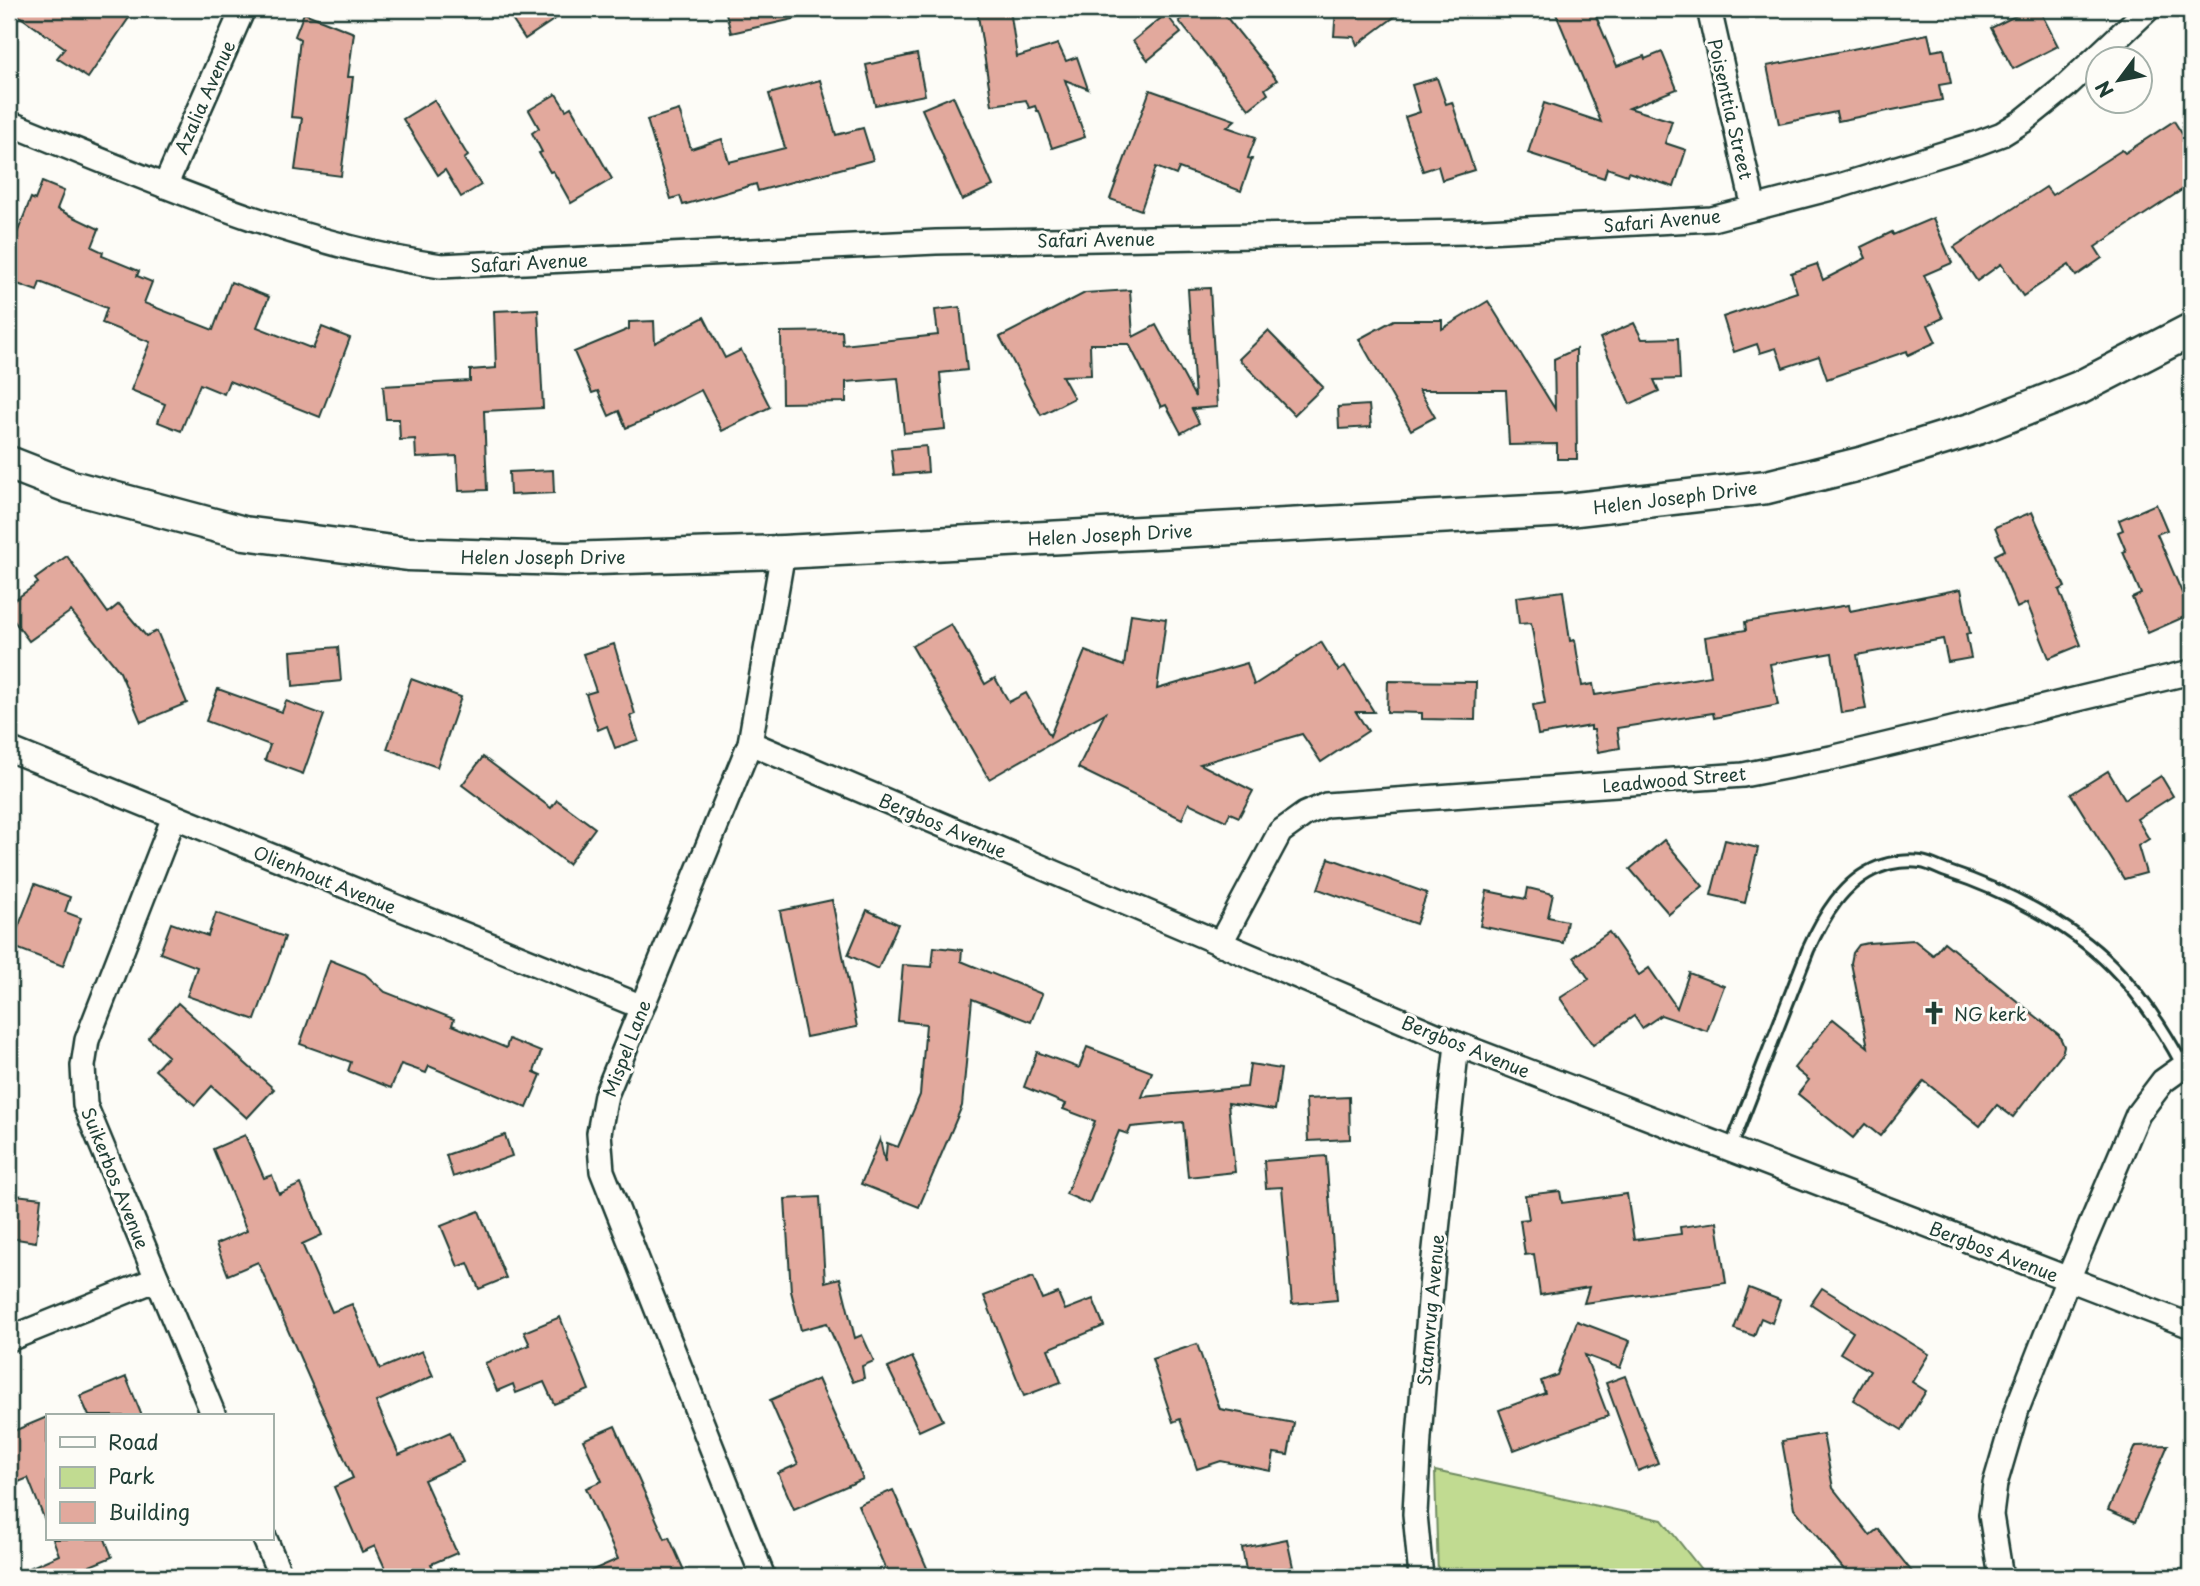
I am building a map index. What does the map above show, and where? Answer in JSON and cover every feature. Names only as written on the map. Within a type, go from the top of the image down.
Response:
[{"type":"street","name":"Azalia Avenue","points":[[165,186],[243,9]]},
{"type":"street","name":"Poisenttia Street","points":[[1709,9],[1754,208]]},
{"type":"street","name":"Safari Avenue","points":[[9,123],[165,186],[331,244],[441,266],[936,242],[1467,232],[1712,219],[1839,186],[2002,134],[2023,121],[2065,87],[2148,9]]},
{"type":"street","name":"Helen Joseph Drive","points":[[9,463],[68,486],[244,533],[408,554],[567,559],[783,552],[1568,510],[1767,486],[1864,463],[1977,428],[2079,387],[2191,330]]},
{"type":"street","name":"Mispel Lane","points":[[763,1577],[602,1171],[599,1133],[606,1095],[750,743],[783,552]]},
{"type":"street","name":"Leadwood Street","points":[[1220,944],[1280,832],[1305,814],[1326,805],[1743,775],[1831,758],[2191,672]]},
{"type":"street","name":"Bergbos Avenue","points":[[750,743],[1457,1044],[2191,1326]]},
{"type":"street","name":"Olienhout Avenue","points":[[9,749],[642,1007]]},
{"type":"street","name":"Suikerbos Avenue","points":[[174,817],[87,1040],[83,1066],[85,1105],[213,1414]]},
{"type":"street","name":"Stamvrug Avenue","points":[[1421,1577],[1415,1514],[1419,1437],[1432,1277],[1457,1044]]},
{"type":"street","points":[[2001,1577],[1991,1515],[1996,1483],[2017,1409],[2068,1279],[2138,1114],[2163,1081],[2187,1063]]},
{"type":"street","points":[[9,1339],[157,1279]]},
{"type":"street","points":[[265,1540],[281,1577]]},
{"type":"lane","points":[[1730,1150],[1798,973],[1822,920],[1853,883],[1880,866],[1896,862],[1921,862],[1972,880],[2026,904],[2084,942],[2111,965],[2134,990],[2187,1063]]},
{"type":"green space","points":[[1435,1471],[1662,1520],[1707,1577],[1438,1577]]},
{"type":"building","points":[[9,9],[135,9],[88,78],[57,58],[65,48]]},
{"type":"building","points":[[505,9],[570,9],[525,39]]},
{"type":"building","points":[[725,9],[797,9],[798,18],[731,33]]},
{"type":"building","points":[[977,9],[1010,9],[1017,57],[1058,44],[1066,61],[1077,57],[1088,89],[1065,80],[1085,137],[1052,148],[1035,106],[1029,108],[1026,100],[992,105]]},
{"type":"building","points":[[1195,9],[1220,9],[1277,80],[1265,89],[1268,94],[1249,109],[1179,21]]},
{"type":"building","points":[[1336,9],[1405,9],[1357,45],[1354,37],[1334,36]]},
{"type":"building","points":[[1554,9],[1593,9],[1617,66],[1662,52],[1677,89],[1629,108],[1672,121],[1665,143],[1686,150],[1674,187],[1607,168],[1604,178],[1528,153],[1544,103],[1601,122]]},
{"type":"building","points":[[2029,9],[2039,9],[2058,46],[2013,69],[1991,28]]},
{"type":"building","points":[[304,13],[354,33],[348,77],[353,77],[341,176],[295,170],[302,118],[291,117],[300,39],[295,36]]},
{"type":"building","points":[[1166,14],[1181,33],[1148,60],[1133,41]]},
{"type":"building","points":[[1928,34],[1932,51],[1944,49],[1951,83],[1939,85],[1942,100],[1838,121],[1836,112],[1779,124],[1767,66]]},
{"type":"building","points":[[917,54],[925,95],[875,105],[866,65]]},
{"type":"building","points":[[1437,78],[1446,104],[1452,102],[1474,170],[1442,180],[1438,166],[1423,171],[1405,117],[1420,112],[1412,85]]},
{"type":"building","points":[[820,80],[836,135],[863,128],[873,160],[758,191],[756,184],[683,205],[680,196],[671,199],[647,120],[679,110],[691,149],[722,139],[729,162],[785,148],[769,94]]},
{"type":"building","points":[[1150,90],[1235,120],[1227,127],[1256,137],[1241,191],[1179,168],[1176,175],[1156,167],[1141,210],[1110,199]]},
{"type":"building","points":[[556,94],[566,110],[571,107],[612,179],[571,203],[539,153],[542,152],[532,133],[539,128],[529,110]]},
{"type":"building","points":[[953,96],[993,186],[962,200],[922,109]]},
{"type":"building","points":[[434,100],[468,156],[464,159],[481,185],[461,197],[445,170],[438,175],[403,119]]},
{"type":"building","points":[[2174,121],[2191,148],[2191,184],[2095,247],[2102,258],[2076,276],[2069,265],[2023,296],[2001,264],[1977,281],[1954,247],[2046,187],[2052,195],[2122,150],[2125,153]]},
{"type":"building","points":[[42,182],[64,191],[57,209],[99,229],[92,247],[103,252],[102,256],[139,271],[137,276],[152,282],[144,303],[213,330],[231,282],[269,297],[257,327],[313,349],[322,327],[350,338],[320,417],[229,381],[224,394],[200,384],[181,431],[158,422],[165,404],[131,390],[150,342],[102,323],[107,308],[40,282],[37,291],[9,281],[9,254],[31,198],[35,200]]},
{"type":"building","points":[[1933,218],[1952,263],[1924,275],[1943,318],[1928,325],[1936,342],[1908,355],[1907,351],[1827,379],[1819,356],[1783,368],[1776,348],[1760,353],[1757,344],[1734,352],[1723,317],[1797,292],[1791,273],[1817,264],[1823,280],[1866,258],[1861,247],[1892,232],[1893,235]]},
{"type":"building","points":[[1210,288],[1217,407],[1192,409],[1199,423],[1181,433],[1166,405],[1161,407],[1129,344],[1090,344],[1091,375],[1062,376],[1074,398],[1041,415],[1000,337],[1085,293],[1130,290],[1133,337],[1156,325],[1195,397],[1188,289]]},
{"type":"building","points":[[1488,301],[1555,409],[1554,359],[1576,349],[1577,459],[1557,459],[1557,444],[1509,445],[1506,390],[1419,390],[1435,417],[1411,430],[1359,339],[1394,320],[1442,320],[1442,329]]},
{"type":"building","points":[[960,307],[967,370],[940,373],[945,429],[904,433],[898,378],[846,382],[846,402],[782,403],[781,332],[842,331],[843,345],[938,335],[935,310]]},
{"type":"building","points":[[538,309],[543,408],[484,411],[487,490],[459,491],[457,456],[416,458],[415,439],[400,440],[399,419],[386,419],[383,386],[470,381],[470,370],[496,368],[494,311]]},
{"type":"building","points":[[704,317],[725,358],[741,350],[770,407],[722,431],[701,390],[626,428],[619,411],[609,416],[598,391],[592,393],[574,352],[629,329],[629,322],[654,321],[655,343]]},
{"type":"building","points":[[1634,323],[1642,339],[1678,338],[1680,379],[1654,380],[1659,391],[1630,404],[1600,338]]},
{"type":"building","points":[[1268,331],[1323,387],[1294,415],[1239,359]]},
{"type":"building","points":[[1369,405],[1371,427],[1339,429],[1338,407]]},
{"type":"building","points":[[926,446],[928,472],[894,475],[891,449]]},
{"type":"building","points":[[553,470],[554,493],[510,495],[509,472]]},
{"type":"building","points":[[2156,504],[2167,530],[2157,534],[2191,614],[2148,633],[2132,598],[2141,594],[2123,552],[2126,551],[2118,532],[2123,530],[2119,520]]},
{"type":"building","points":[[2032,512],[2065,587],[2059,590],[2081,645],[2049,658],[2027,603],[2017,608],[1995,555],[2005,550],[1995,527]]},
{"type":"building","points":[[67,556],[108,613],[119,604],[146,636],[157,631],[187,703],[141,722],[120,672],[71,611],[29,641],[9,614],[9,604],[38,583],[35,579]]},
{"type":"building","points":[[1961,589],[1970,633],[1966,634],[1971,658],[1948,662],[1943,639],[1857,655],[1866,709],[1841,713],[1832,653],[1770,664],[1778,705],[1714,718],[1713,713],[1617,728],[1620,748],[1598,752],[1591,726],[1538,735],[1533,705],[1545,703],[1531,623],[1519,624],[1516,597],[1563,591],[1570,641],[1575,640],[1582,686],[1593,684],[1595,695],[1711,676],[1705,637],[1746,630],[1745,622],[1849,605],[1850,611]]},
{"type":"building","points":[[1131,614],[1166,619],[1157,689],[1247,663],[1254,685],[1321,642],[1339,671],[1345,666],[1374,712],[1356,712],[1368,731],[1321,762],[1302,734],[1200,764],[1253,791],[1239,817],[1230,813],[1226,821],[1189,803],[1182,819],[1078,768],[1105,713],[989,779],[912,646],[951,624],[985,684],[995,678],[1009,702],[1026,693],[1050,736],[1085,651],[1124,666]]},
{"type":"building","points":[[614,644],[635,714],[630,716],[638,740],[615,748],[607,726],[598,730],[586,694],[596,691],[583,654]]},
{"type":"building","points":[[338,647],[341,681],[293,686],[291,651]]},
{"type":"building","points":[[411,679],[461,697],[437,767],[387,749]]},
{"type":"building","points":[[1388,681],[1476,682],[1475,720],[1422,719],[1422,713],[1387,712]]},
{"type":"building","points":[[218,689],[282,712],[286,701],[324,715],[303,774],[265,760],[270,745],[206,721]]},
{"type":"building","points":[[483,757],[551,808],[557,800],[595,828],[568,864],[462,785]]},
{"type":"building","points":[[2108,771],[2125,799],[2161,776],[2173,796],[2137,819],[2149,839],[2138,846],[2146,873],[2124,879],[2071,794]]},
{"type":"building","points":[[1664,840],[1703,886],[1669,914],[1630,869]]},
{"type":"building","points":[[1725,840],[1758,848],[1745,903],[1711,895]]},
{"type":"building","points":[[1329,858],[1427,893],[1416,924],[1318,889]]},
{"type":"building","points":[[35,884],[70,897],[65,912],[81,918],[63,966],[11,946]]},
{"type":"building","points":[[1528,888],[1553,894],[1548,917],[1567,921],[1563,943],[1480,926],[1487,891],[1526,899]]},
{"type":"building","points":[[832,900],[857,1027],[806,1037],[780,911]]},
{"type":"building","points":[[867,910],[898,924],[878,969],[848,955]]},
{"type":"building","points":[[216,913],[285,937],[255,1020],[187,996],[197,967],[160,953],[171,923],[208,936]]},
{"type":"building","points":[[1609,932],[1639,975],[1649,968],[1677,1008],[1689,973],[1724,986],[1707,1031],[1661,1015],[1642,1028],[1634,1016],[1593,1045],[1560,998],[1589,979],[1574,957]]},
{"type":"building","points":[[1914,940],[1933,955],[1944,942],[2059,1035],[2064,1046],[2062,1054],[2013,1117],[1997,1105],[1980,1126],[1924,1081],[1880,1136],[1865,1124],[1853,1138],[1798,1094],[1809,1080],[1794,1068],[1833,1019],[1868,1047],[1851,963],[1853,953],[1859,945],[1868,943]]},
{"type":"building","points":[[934,947],[962,950],[961,961],[1042,994],[1031,1022],[972,999],[962,1106],[919,1207],[861,1184],[880,1139],[885,1163],[887,1143],[898,1147],[920,1095],[926,1024],[898,1021],[903,965],[932,967]]},
{"type":"building","points":[[330,960],[365,974],[385,992],[454,1019],[452,1025],[506,1048],[509,1039],[541,1052],[534,1072],[541,1075],[527,1108],[429,1066],[426,1073],[401,1064],[391,1088],[348,1071],[351,1062],[300,1044]]},
{"type":"building","points":[[178,1003],[274,1089],[247,1118],[212,1086],[195,1105],[155,1070],[168,1056],[148,1038]]},
{"type":"building","points":[[1087,1047],[1152,1072],[1142,1097],[1247,1087],[1250,1064],[1281,1069],[1275,1110],[1228,1103],[1235,1172],[1188,1177],[1183,1122],[1131,1127],[1128,1134],[1119,1131],[1089,1204],[1066,1194],[1095,1121],[1063,1109],[1066,1104],[1024,1087],[1037,1052],[1079,1068]]},
{"type":"building","points":[[1349,1097],[1350,1139],[1308,1141],[1306,1099]]},
{"type":"building","points":[[245,1135],[264,1178],[272,1175],[279,1194],[301,1184],[322,1235],[302,1244],[332,1312],[352,1304],[380,1369],[422,1351],[433,1376],[376,1402],[399,1455],[450,1432],[463,1462],[424,1480],[457,1553],[431,1564],[438,1577],[389,1577],[375,1546],[362,1552],[334,1487],[353,1478],[258,1262],[228,1275],[216,1244],[247,1231],[213,1149]]},
{"type":"building","points":[[505,1135],[512,1156],[453,1177],[446,1155]]},
{"type":"building","points":[[1326,1156],[1337,1300],[1292,1304],[1282,1187],[1266,1188],[1264,1161]]},
{"type":"building","points":[[1560,1191],[1562,1203],[1627,1194],[1634,1240],[1681,1234],[1680,1227],[1717,1222],[1726,1283],[1584,1303],[1589,1287],[1540,1295],[1534,1254],[1525,1255],[1520,1220],[1529,1219],[1525,1195]]},
{"type":"building","points":[[15,1195],[41,1198],[36,1242],[10,1238]]},
{"type":"building","points":[[820,1197],[825,1282],[840,1278],[855,1338],[862,1335],[874,1361],[862,1366],[864,1378],[853,1382],[827,1323],[801,1330],[791,1291],[785,1199]]},
{"type":"building","points":[[479,1211],[506,1278],[479,1289],[468,1263],[458,1267],[441,1226]]},
{"type":"building","points":[[1033,1277],[1042,1299],[1058,1293],[1065,1310],[1093,1299],[1104,1326],[1048,1349],[1061,1382],[1024,1396],[984,1296]]},
{"type":"building","points":[[1749,1288],[1780,1300],[1772,1323],[1761,1318],[1754,1336],[1734,1329]]},
{"type":"building","points":[[1822,1288],[1929,1354],[1912,1382],[1926,1391],[1902,1430],[1853,1400],[1870,1371],[1840,1353],[1853,1332],[1811,1304]]},
{"type":"building","points":[[560,1317],[589,1390],[554,1404],[544,1382],[516,1393],[513,1384],[497,1391],[485,1363],[530,1345],[524,1332]]},
{"type":"building","points":[[1577,1321],[1630,1341],[1620,1368],[1585,1355],[1608,1416],[1514,1450],[1499,1410],[1545,1393],[1541,1381],[1557,1375]]},
{"type":"building","points":[[1197,1344],[1220,1409],[1294,1423],[1288,1455],[1274,1453],[1271,1471],[1221,1461],[1197,1469],[1180,1419],[1173,1422],[1152,1359]]},
{"type":"building","points":[[912,1357],[943,1420],[919,1431],[888,1368]]},
{"type":"building","points":[[1625,1376],[1658,1463],[1638,1471],[1606,1383]]},
{"type":"building","points":[[126,1377],[141,1414],[88,1414],[80,1396]]},
{"type":"building","points":[[818,1379],[863,1479],[794,1509],[778,1473],[798,1464],[770,1400]]},
{"type":"building","points":[[46,1417],[46,1523],[28,1478],[14,1484],[9,1472],[9,1433]]},
{"type":"building","points":[[615,1426],[665,1539],[669,1537],[687,1577],[577,1577],[618,1559],[586,1488],[602,1481],[583,1440]]},
{"type":"building","points":[[1823,1434],[1833,1488],[1870,1535],[1878,1529],[1916,1577],[1850,1577],[1794,1508],[1782,1441]]},
{"type":"building","points":[[2168,1445],[2135,1522],[2108,1510],[2136,1446]]},
{"type":"building","points":[[893,1490],[931,1577],[889,1577],[858,1505]]},
{"type":"building","points":[[1287,1539],[1293,1567],[1247,1576],[1242,1548]]},
{"type":"building","points":[[53,1540],[105,1540],[112,1557],[63,1577],[9,1577],[59,1555]]},
{"type":"place","name":"NG kerk","points":[[1934,1013]]}]
